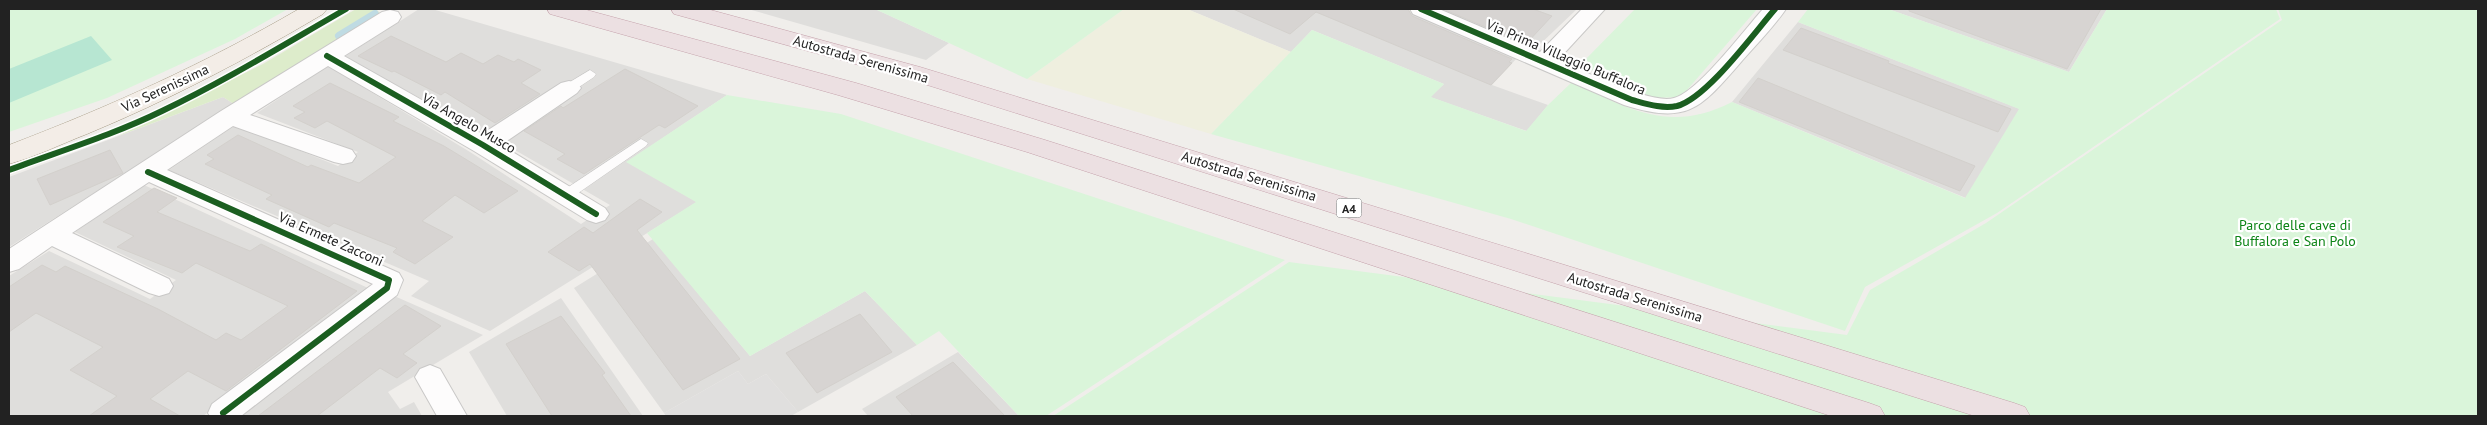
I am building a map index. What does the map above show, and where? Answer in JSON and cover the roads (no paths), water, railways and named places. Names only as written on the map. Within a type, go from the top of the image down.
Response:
[{"type":"highway","points":[[558,9],[847,89],[1036,146],[1869,416]]},
{"type":"highway","name":"Autostrada Serenissima","points":[[682,9],[930,78],[2014,416]]},
{"type":"main road","name":"Via Serenissima","points":[[9,155],[158,93],[232,56],[315,9]]},
{"type":"street","name":"Via Prima Villaggio Buffalora","points":[[1422,9],[1632,100],[1652,106],[1671,108],[1687,104],[1701,93],[1775,9]]},
{"type":"street","points":[[1543,62],[1594,9]]},
{"type":"street","points":[[9,262],[230,117],[390,17]]},
{"type":"street","name":"Via Angelo Musco","points":[[326,56],[483,145],[566,195],[598,220]]},
{"type":"street","name":"Via Angelo Musco","points":[[483,145],[569,88]]},
{"type":"street","points":[[230,117],[343,156]]},
{"type":"street","name":"Via Ermete Zacconi","points":[[148,172],[389,280],[387,288],[223,413]]},
{"type":"street","points":[[50,234],[159,286]]},
{"type":"street","points":[[430,377],[452,416]]},
{"type":"lane","points":[[569,88],[590,74]]},
{"type":"lane","points":[[566,195],[641,143]]},
{"type":"waterway","points":[[339,36],[375,14]]},
{"type":"park label","name":"Parco delle cave di Buffalora e San Polo","points":[[2295,234]]}]
